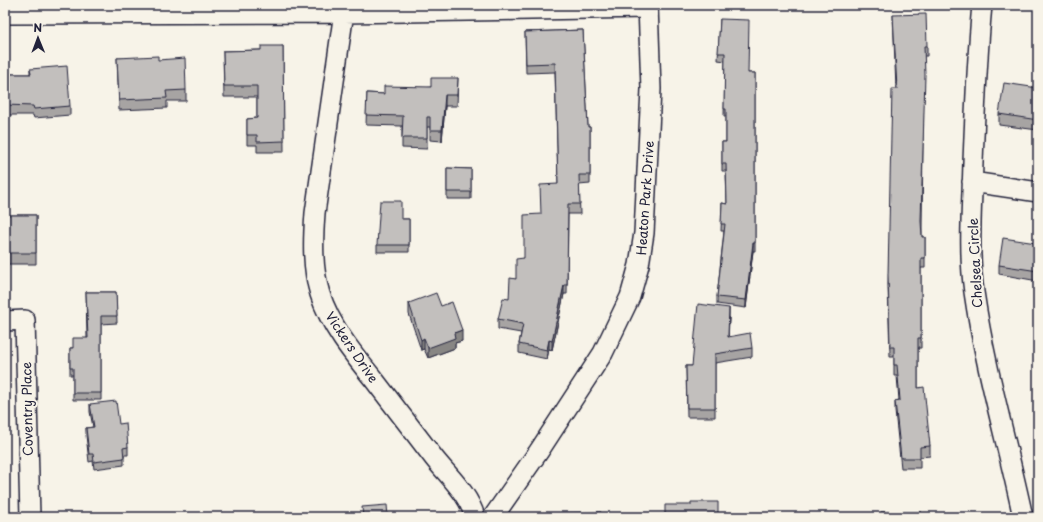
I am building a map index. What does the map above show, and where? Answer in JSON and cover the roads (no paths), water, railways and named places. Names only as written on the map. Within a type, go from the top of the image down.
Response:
[{"type":"street","name":"Chelsea Circle","points":[[982,5],[978,48],[972,182],[972,249],[974,291],[981,334],[1023,517]]},
{"type":"street","points":[[5,14],[648,6]]},
{"type":"street","name":"Heaton Park Drive","points":[[493,517],[539,451],[603,353],[630,297],[640,265],[648,181],[650,89],[648,6]]},
{"type":"street","name":"Vickers Drive","points":[[344,9],[316,213],[314,239],[316,271],[320,294],[326,311],[339,333],[402,416],[463,492],[475,517]]},
{"type":"street","points":[[972,182],[1011,186],[1038,192]]},
{"type":"street","name":"Coventry Place","points":[[5,321],[25,320],[30,517]]}]
